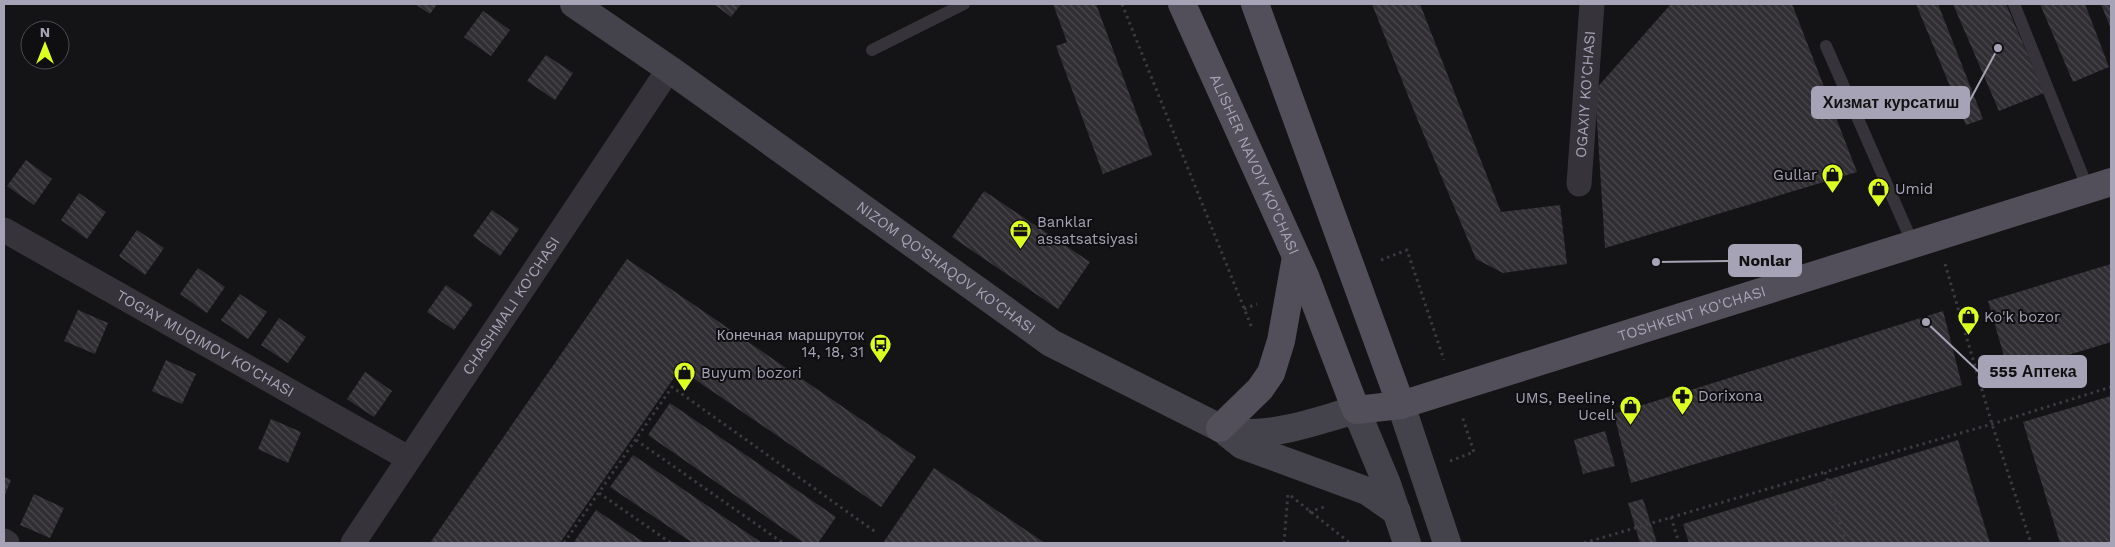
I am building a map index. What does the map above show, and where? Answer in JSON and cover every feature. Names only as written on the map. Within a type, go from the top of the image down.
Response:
[{"type":"main road","name":"NIZOM QO'SHAQOV KO'CHASI","points":[[574,4],[670,69],[1051,343],[1220,428],[1249,433],[1269,432],[1356,410]]},
{"type":"main road","name":"ALISHER NAVOIY KO'CHASI","points":[[1182,4],[1305,276],[1356,410]]},
{"type":"main road","points":[[1255,4],[1401,405],[1447,543]]},
{"type":"main road","name":"TOSHKENT KO'CHASI","points":[[1356,410],[1401,405],[2099,186]]},
{"type":"main road","points":[[1296,257],[1281,341],[1272,373],[1260,389],[1220,428],[1242,445],[1367,491],[1397,512]]},
{"type":"main road","points":[[1356,410],[1387,484],[1407,543]]},
{"type":"street","name":"OGAXIY KO'CHASI","points":[[1579,184],[1592,4]]},
{"type":"street","name":"CHASHMALI KO'CHASI","points":[[353,543],[408,458],[670,69]]},
{"type":"street","name":"TOG'AY MUQIMOV KO'CHASI","points":[[4,230],[408,458]]},
{"type":"lane","points":[[872,50],[964,4]]},
{"type":"lane","points":[[2014,4],[2099,186]]},
{"type":"lane","points":[[1826,46],[1925,241]]},
{"type":"path","points":[[1122,4],[1244,309],[1272,373]]},
{"type":"path","points":[[1925,241],[1992,424],[2031,543]]},
{"type":"path","points":[[564,543],[672,387],[877,533]]},
{"type":"path","points":[[1584,543],[1992,424],[2111,387]]},
{"type":"path","points":[[636,440],[783,543]]},
{"type":"path","points":[[1825,472],[1846,543]]},
{"type":"path","points":[[599,493],[671,543]]},
{"type":"path","points":[[1288,494],[1350,543]]},
{"type":"path","points":[[1671,517],[1679,543]]},
{"type":"building","points":[[415,4],[437,4],[430,14]]},
{"type":"building","points":[[714,4],[741,4],[731,17]]},
{"type":"building","points":[[1053,4],[1096,4],[1152,155],[1103,174],[1056,46],[1067,42]]},
{"type":"building","points":[[1372,4],[1420,4],[1501,212],[1560,205],[1567,264],[1503,273],[1476,259],[1416,116]]},
{"type":"building","points":[[1671,4],[1792,4],[1857,172],[1605,248],[1595,90]]},
{"type":"building","points":[[1916,4],[1938,4],[1983,119],[1966,125]]},
{"type":"building","points":[[1953,4],[2006,4],[2044,93],[1999,111]]},
{"type":"building","points":[[2040,4],[2085,4],[2109,67],[2073,82]]},
{"type":"building","points":[[2101,4],[2111,4],[2111,29]]},
{"type":"building","points":[[483,11],[510,30],[491,56],[464,37]]},
{"type":"building","points":[[546,55],[573,73],[555,100],[527,81]]},
{"type":"building","points":[[26,160],[52,179],[34,205],[7,186]]},
{"type":"building","name":"Banklar assatsatsiyasi","points":[[984,191],[1090,262],[1058,309],[952,237]]},
{"type":"building","points":[[79,193],[106,212],[87,239],[61,220]]},
{"type":"building","points":[[492,210],[519,229],[500,256],[473,236]]},
{"type":"building","points":[[137,230],[164,248],[145,275],[119,256]]},
{"type":"building","points":[[627,259],[916,457],[881,507],[680,369],[560,543],[430,543]]},
{"type":"building","points":[[2111,264],[2111,342],[2009,373],[1988,301]]},
{"type":"building","points":[[198,268],[225,287],[207,313],[180,294]]},
{"type":"building","points":[[446,285],[473,304],[454,330],[427,312]]},
{"type":"building","points":[[240,294],[267,312],[248,339],[221,320]]},
{"type":"building","points":[[78,310],[108,323],[95,354],[64,341]]},
{"type":"building","points":[[1943,311],[1962,385],[1631,483],[1614,414]]},
{"type":"building","points":[[279,318],[306,337],[288,363],[261,345]]},
{"type":"building","points":[[166,360],[196,374],[182,404],[152,391]]},
{"type":"building","points":[[365,372],[392,391],[374,417],[347,399]]},
{"type":"building","points":[[2111,396],[2111,543],[2060,543],[2023,422]]},
{"type":"building","points":[[670,403],[836,517],[818,543],[804,543],[648,435]]},
{"type":"building","points":[[271,419],[301,432],[288,463],[258,449]]},
{"type":"building","points":[[1605,431],[1615,466],[1583,474],[1574,440]]},
{"type":"building","points":[[1958,440],[1990,543],[1689,543],[1683,524]]},
{"type":"building","points":[[633,455],[762,543],[693,543],[610,487]]},
{"type":"building","points":[[934,468],[1045,543],[883,543]]},
{"type":"building","points":[[4,477],[11,480],[4,497]]},
{"type":"building","points":[[34,494],[64,508],[50,538],[20,525]]},
{"type":"building","points":[[1643,499],[1657,543],[1640,543],[1628,503]]},
{"type":"building","points":[[596,510],[645,543],[574,542]]},
{"type":"place","name":"Хизмат курсатиш","points":[[1998,48]]},
{"type":"place","name":"Gullar","points":[[1833,194]]},
{"type":"place","name":"Umid","points":[[1879,208]]},
{"type":"place","name":"Banklar assatsatsiyasi","points":[[1021,250]]},
{"type":"place","name":"Nonlar","points":[[1656,262]]},
{"type":"place","name":"555 Аптека","points":[[1926,322]]},
{"type":"place","name":"Ko'k bozor","points":[[1968,336]]},
{"type":"place","name":"Конечная маршруток 14, 18, 31","points":[[880,363]]},
{"type":"place","name":"Buyum bozori","points":[[685,392]]},
{"type":"place","name":"Dorixona","points":[[1682,415]]},
{"type":"place","name":"UMS, Beeline, Ucell","points":[[1631,426]]}]
